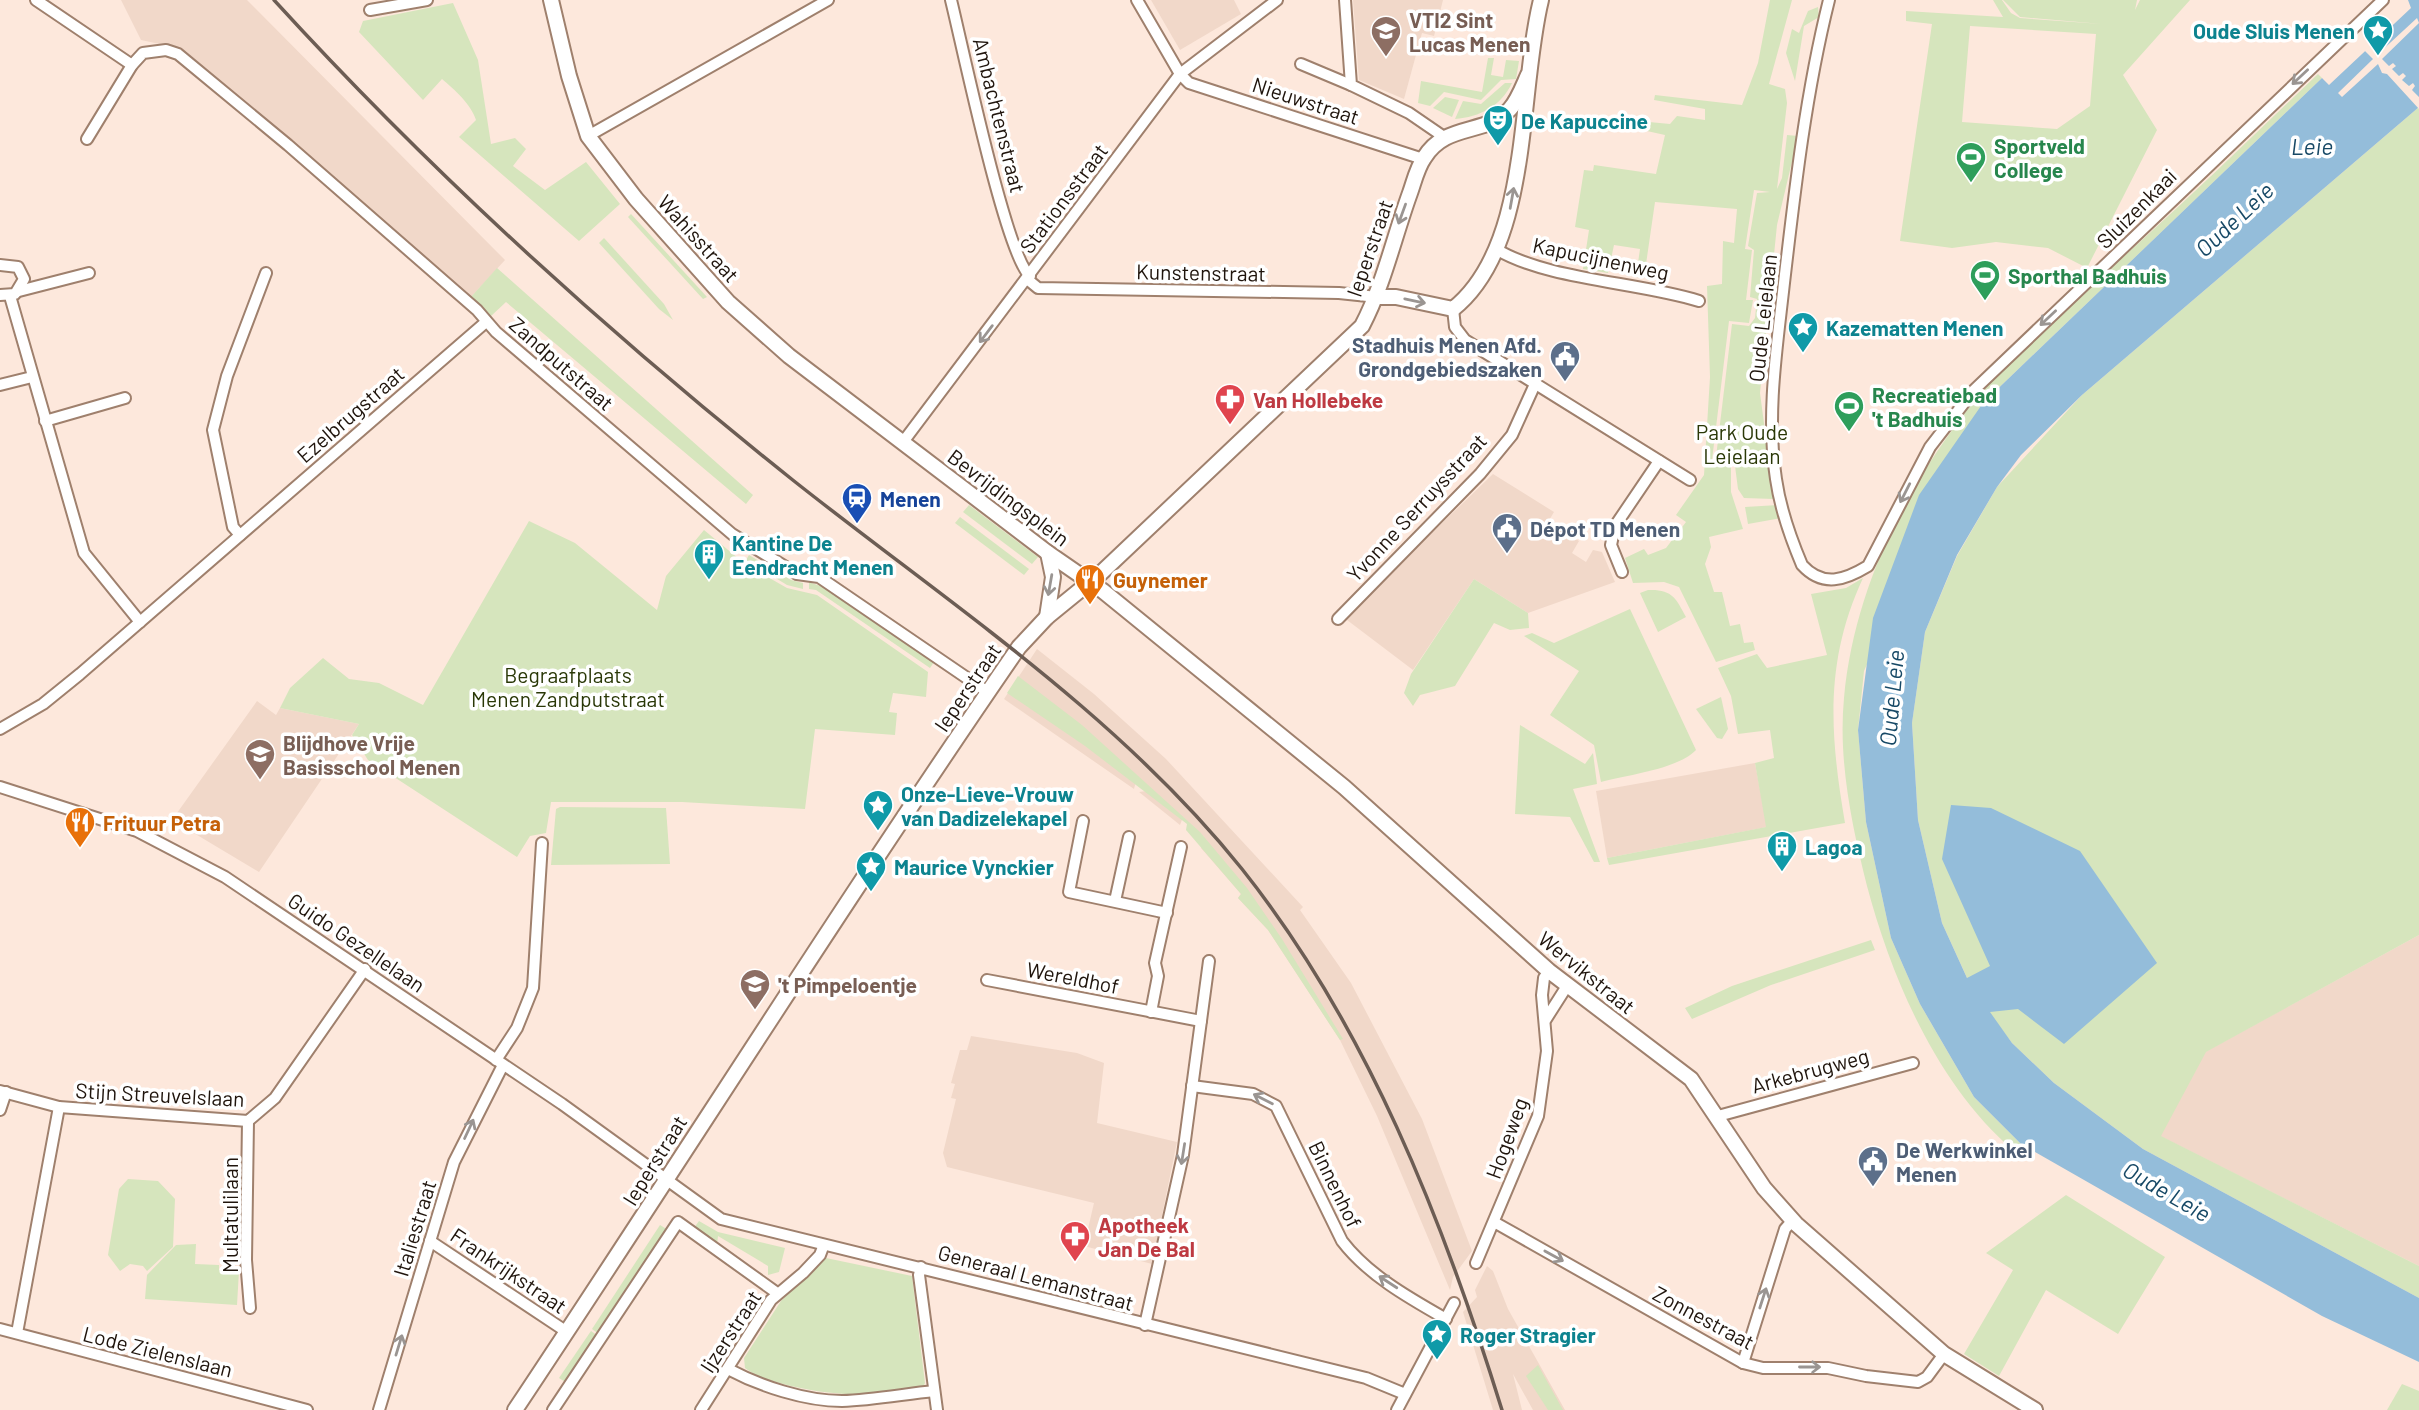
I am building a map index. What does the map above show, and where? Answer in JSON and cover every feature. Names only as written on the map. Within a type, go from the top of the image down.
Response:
[{"type":"street","points":[[36,0],[132,65],[87,139]]},
{"type":"street","points":[[370,10],[428,0]]},
{"type":"street","name":"Wahisstraat","points":[[551,0],[569,76],[588,136],[613,172],[710,285],[789,356],[903,442]]},
{"type":"street","points":[[588,136],[828,0]]},
{"type":"street","name":"Ambachtenstraat","points":[[951,0],[1007,223],[1019,260],[1029,278]]},
{"type":"street","points":[[1137,0],[1180,74]]},
{"type":"street","name":"Stationsstraat","points":[[903,442],[1180,74],[1277,0]]},
{"type":"street","points":[[1345,0],[1351,85]]},
{"type":"street","name":"Ieperstraat","points":[[1519,145],[1541,0]]},
{"type":"street","name":"Oude Leielaan","points":[[1829,0],[1817,50],[1792,223],[1773,391],[1773,441],[1776,480],[1802,565],[1811,575],[1823,580],[1851,577],[1868,566]]},
{"type":"street","name":"Sluizenkaai","points":[[1868,566],[1930,447],[1974,390],[2383,0]]},
{"type":"street","name":"Zandputstraat","points":[[132,65],[143,53],[153,50],[178,54],[298,153],[477,310],[486,322],[732,534],[797,574],[819,577],[989,693]]},
{"type":"street","points":[[1301,64],[1409,113],[1444,137]]},
{"type":"street","name":"Nieuwstraat","points":[[1180,74],[1189,83],[1423,159]]},
{"type":"street","name":"Ieperstraat","points":[[515,1410],[1019,647],[1047,617],[1091,582],[1362,326],[1377,297],[1423,159],[1444,137],[1460,130],[1486,125],[1511,108],[1528,75]]},
{"type":"street","points":[[1453,309],[1473,293],[1508,220],[1519,145],[1511,129],[1499,124],[1486,125]]},
{"type":"street","name":"Kapucijnenweg","points":[[1496,249],[1520,260],[1571,274],[1664,290],[1699,300]]},
{"type":"street","points":[[0,265],[12,264],[22,272],[24,279],[10,294]]},
{"type":"street","points":[[10,294],[89,273]]},
{"type":"street","points":[[240,535],[233,527],[213,430],[227,376],[266,273]]},
{"type":"street","name":"Kunstenstraat","points":[[1029,278],[1038,288],[1339,293],[1377,297]]},
{"type":"street","points":[[10,294],[84,553],[140,622]]},
{"type":"street","points":[[1377,297],[1396,297],[1453,309]]},
{"type":"street","points":[[1453,309],[1455,327],[1465,340],[1690,480]]},
{"type":"street","name":"Ezelbrugstraat","points":[[0,730],[43,704],[486,322]]},
{"type":"street","points":[[0,385],[32,377]]},
{"type":"street","name":"Yvonne Serruysstraat","points":[[1338,619],[1480,474],[1512,435],[1536,382]]},
{"type":"street","points":[[45,421],[125,398]]},
{"type":"street","name":"Bevrijdingsplein","points":[[903,442],[1048,553],[1091,582]]},
{"type":"street","points":[[1622,572],[1611,545],[1615,526],[1659,461]]},
{"type":"street","points":[[1047,617],[1053,578],[1048,553]]},
{"type":"street","name":"Wervikstraat","points":[[1091,582],[1344,787],[1567,986],[1690,1079],[1764,1188],[1793,1220],[1944,1354],[2028,1408]]},
{"type":"street","name":"Guido Gezellelaan","points":[[0,787],[137,831],[225,877],[631,1152],[665,1180]]},
{"type":"street","points":[[1083,821],[1069,892],[1167,913]]},
{"type":"street","points":[[1115,901],[1129,837]]},
{"type":"street","name":"Italiestraat","points":[[379,1410],[454,1162],[533,988],[542,843]]},
{"type":"street","points":[[1151,1012],[1158,976],[1155,963],[1181,847]]},
{"type":"street","points":[[1145,1325],[1183,1155],[1209,961]]},
{"type":"street","name":"Stijn Streuvelslaan","points":[[0,1110],[3,1091],[58,1107],[248,1121],[275,1098],[365,970]]},
{"type":"street","name":"Hogeweg","points":[[1476,1263],[1538,1116],[1544,1082],[1546,1019],[1542,995],[1544,978],[1549,971]]},
{"type":"street","name":"Wereldhof","points":[[987,980],[1200,1021]]},
{"type":"street","points":[[1546,1019],[1567,986]]},
{"type":"street","name":"Arkebrugweg","points":[[1717,1116],[1913,1063]]},
{"type":"street","name":"Binnenhof","points":[[1192,1086],[1253,1094],[1276,1106],[1342,1241],[1366,1268],[1446,1319]]},
{"type":"street","points":[[17,1334],[58,1107]]},
{"type":"street","name":"Multatulilaan","points":[[248,1121],[246,1259],[250,1308]]},
{"type":"street","name":"Generaal Lemanstraat","points":[[665,1180],[721,1219],[823,1247],[921,1268],[1366,1378],[1405,1394]]},
{"type":"street","points":[[1743,1363],[1785,1229],[1793,1220]]},
{"type":"street","points":[[553,1410],[678,1222],[777,1293]]},
{"type":"street","name":"Zonnestraat","points":[[1494,1222],[1743,1363],[1763,1368],[1828,1367],[1866,1376],[1918,1382],[1927,1377],[1944,1354]]},
{"type":"street","name":"Frankrijkstraat","points":[[430,1241],[567,1332]]},
{"type":"street","name":"Ijzerstraat","points":[[701,1410],[728,1369],[732,1358],[777,1293],[803,1273],[820,1255],[823,1247]]},
{"type":"street","points":[[921,1268],[919,1275],[937,1410]]},
{"type":"street","points":[[1398,1410],[1454,1303]]},
{"type":"street","name":"Lode Zielenslaan","points":[[0,1329],[307,1410]]},
{"type":"street","points":[[728,1369],[749,1380],[831,1400],[934,1391]]},
{"type":"shaded area","points":[[121,0],[247,0],[505,260],[470,298],[183,49],[141,40]]},
{"type":"shaded area","points":[[1151,0],[1234,0],[1241,14],[1180,50]]},
{"type":"shaded area","name":"VTI2 Sint Lucas Menen","points":[[1353,0],[1443,0],[1434,36],[1422,33],[1404,99],[1359,80]]},
{"type":"shaded area","points":[[1493,474],[1554,512],[1548,522],[1579,541],[1572,553],[1586,562],[1593,550],[1602,552],[1615,582],[1528,613],[1474,579],[1413,670],[1347,620],[1346,616]]},
{"type":"shaded area","points":[[1037,649],[1094,694],[1166,759],[1303,907],[1300,910],[1351,983],[1422,1119],[1472,1251],[1453,1277],[1450,1290],[1377,1116],[1340,1040],[1268,930],[1238,898],[1241,894],[1201,848],[1204,837],[1183,817],[1180,825],[1139,792],[1146,791],[1147,785],[1137,777],[1134,789],[1004,699]]},
{"type":"shaded area","name":"Blijdhove Vrije Basisschool Menen","points":[[257,701],[276,715],[280,708],[359,724],[259,872],[172,820]]},
{"type":"shaded area","points":[[1755,763],[1767,827],[1607,858],[1596,791]]},
{"type":"shaded area","points":[[2419,935],[2419,1266],[2160,1136],[2205,1052]]},
{"type":"shaded area","points":[[971,1036],[1077,1053],[1104,1063],[1097,1123],[1177,1142],[1152,1264],[1084,1246],[1094,1203],[947,1167],[943,1153],[956,1099],[951,1098],[955,1084],[951,1083],[960,1050],[967,1050]]},
{"type":"shaded area","points":[[1487,1266],[1493,1271],[1508,1309],[1565,1410],[1533,1410],[1513,1374],[1522,1410],[1493,1410],[1463,1312],[1477,1297],[1475,1290]]},
{"type":"green space","name":"Park Oude Leielaan","points":[[1770,0],[1792,0],[1769,84],[1785,89],[1787,103],[1777,189],[1782,178],[1787,135],[1798,136],[1777,225],[1760,393],[1774,499],[1744,498],[1738,489],[1735,466],[1716,457],[1732,324],[1749,326],[1755,318],[1757,299],[1750,297],[1754,250],[1748,246],[1757,193],[1770,192],[1754,190],[1745,249],[1752,250],[1746,300],[1753,300],[1749,323],[1729,321],[1712,460],[1731,467],[1731,492],[1743,529],[1709,537],[1711,547],[1705,564],[1714,592],[1722,592],[1730,626],[1740,624],[1744,643],[1753,642],[1755,650],[1716,662],[1679,587],[1664,582],[1633,583],[1625,558],[1644,549],[1648,555],[1666,548],[1686,522],[1676,515],[1704,475],[1710,377],[1707,286],[1722,284],[1723,241],[1734,243],[1737,209],[1655,202],[1644,278],[1636,277],[1640,249],[1614,245],[1608,273],[1583,269],[1589,230],[1575,227],[1584,170],[1593,171],[1594,165],[1656,174],[1665,135],[1647,131],[1649,122],[1670,124],[1677,116],[1705,120],[1705,109],[1654,100],[1655,95],[1742,105],[1758,63]]},
{"type":"green space","points":[[1993,0],[2002,0],[2011,13],[2020,18],[2102,24],[2020,17],[2003,0],[2137,0],[2135,10],[2140,0],[2190,0],[2123,75],[2157,130],[2087,268],[2048,248],[1996,242],[1952,248],[1900,241],[1932,24],[1906,21],[1906,11],[2003,17]],"holes":[[[1970,26],[2096,34],[2090,106],[2057,129],[1962,122]]]},
{"type":"green space","points":[[453,3],[478,60],[491,144],[515,138],[526,149],[513,166],[545,190],[586,162],[620,204],[579,241],[459,137],[476,120],[457,92],[442,79],[423,100],[359,32],[363,21]]},
{"type":"green space","points":[[1818,7],[1819,17],[1804,26],[1795,81],[1786,53],[1792,29],[1799,33],[1808,11]]},
{"type":"green space","points":[[1488,58],[1494,58],[1491,75],[1503,77],[1506,60],[1519,61],[1516,79],[1501,80],[1481,100],[1444,92],[1430,106],[1418,103],[1421,81],[1482,92]]},
{"type":"green space","points":[[2318,74],[2322,78],[1983,403],[1864,671],[1858,730],[1866,822],[1891,938],[1920,1004],[1974,1097],[2021,1144],[2014,1151],[1962,1095],[1941,1063],[1904,994],[1877,922],[1856,840],[1843,746],[1844,698],[1859,617],[1872,577],[1907,501],[1928,465],[1995,376],[2035,335],[2164,220]]},
{"type":"green space","points":[[1505,83],[1512,83],[1496,104],[1473,116],[1455,119],[1463,101],[1481,104]]},
{"type":"green space","points":[[1445,97],[1459,100],[1452,117],[1433,108]]},
{"type":"green space","points":[[2419,107],[2419,935],[2206,1052],[2161,1136],[2419,1266],[2419,1298],[2143,1149],[2054,1083],[2012,1043],[1973,991],[1942,923],[1918,820],[1912,723],[1925,632],[1957,556],[1997,487],[2082,395]]},
{"type":"green space","points":[[631,214],[707,297],[703,299],[628,217]]},
{"type":"green space","points":[[604,238],[664,304],[673,320],[659,309],[599,243]]},
{"type":"green space","points":[[497,268],[753,495],[746,504],[506,302],[490,317],[470,298]]},
{"type":"green space","points":[[969,505],[1038,557],[1032,564],[963,512]]},
{"type":"green space","points":[[1778,505],[1782,518],[1748,524],[1745,507]]},
{"type":"green space","points":[[960,517],[1029,569],[1024,575],[955,523]]},
{"type":"green space","name":"Begraafplaats Menen Zandputstraat","points":[[529,521],[575,543],[657,610],[666,576],[704,530],[745,564],[787,588],[817,595],[928,672],[926,697],[893,693],[889,712],[897,713],[895,735],[815,729],[805,809],[682,802],[551,802],[546,833],[530,836],[517,857],[368,760],[352,735],[359,724],[280,708],[290,688],[323,658],[349,679],[379,683],[423,705]]},
{"type":"green space","points":[[749,555],[791,580],[803,583],[803,589],[787,585],[746,560]]},
{"type":"green space","points":[[1863,578],[1850,609],[1836,669],[1834,729],[1845,823],[1609,865],[1607,858],[1766,827],[1755,763],[1774,758],[1770,730],[1738,734],[1731,696],[1718,668],[1757,654],[1767,668],[1827,655],[1811,594],[1846,588]]},
{"type":"green space","points":[[1474,579],[1528,613],[1529,628],[1510,630],[1494,623],[1455,686],[1420,695],[1413,706],[1404,693],[1411,674]]},
{"type":"green space","points":[[809,582],[823,587],[934,662],[930,668],[816,590],[809,589]]},
{"type":"green space","points":[[1648,590],[1668,593],[1686,617],[1658,632],[1640,593]]},
{"type":"green space","points":[[1630,609],[1696,750],[1688,757],[1665,767],[1601,782],[1594,745],[1550,715],[1579,671],[1524,636],[1532,633],[1554,643]]},
{"type":"green space","points":[[1018,676],[1082,725],[1200,832],[1247,888],[1282,939],[1343,1039],[1340,1040],[1268,930],[1238,898],[1241,894],[1186,830],[1187,824],[1085,746],[1007,693]]},
{"type":"green space","points":[[1721,697],[1728,729],[1722,739],[1717,738],[1696,709]]},
{"type":"green space","points":[[1520,725],[1585,764],[1593,753],[1597,784],[1573,789],[1600,862],[1594,862],[1570,817],[1515,814]]},
{"type":"green space","points":[[666,808],[670,864],[551,865],[556,809]]},
{"type":"green space","points":[[1871,940],[1875,950],[1771,985],[1692,1019],[1685,1008],[1732,986]]},
{"type":"green space","points":[[128,1179],[158,1181],[175,1199],[173,1247],[147,1271],[143,1266],[130,1264],[120,1271],[108,1255],[119,1189]]},
{"type":"green space","points":[[2066,1195],[2165,1257],[2118,1334],[2046,1290],[1999,1376],[1964,1354],[2013,1270],[1986,1253]]},
{"type":"green space","points":[[699,1221],[718,1232],[785,1248],[779,1272],[768,1275],[768,1266],[718,1236],[717,1245],[694,1228]]},
{"type":"green space","points":[[660,1225],[668,1230],[599,1334],[592,1329]]},
{"type":"green space","points":[[196,1244],[195,1264],[219,1265],[219,1270],[239,1271],[237,1305],[145,1299],[147,1275],[176,1245]]},
{"type":"green space","points":[[826,1258],[912,1276],[925,1383],[923,1388],[872,1394],[842,1394],[791,1386],[745,1368],[744,1358],[781,1301]]},
{"type":"green space","points":[[591,1331],[598,1336],[567,1383],[559,1378]]},
{"type":"green space","points":[[1538,1365],[1563,1410],[1548,1410],[1526,1376]]},
{"type":"green space","points":[[2402,1384],[2419,1391],[2419,1410],[2387,1410]]},
{"type":"water","name":"Leie","points":[[2408,0],[2419,0],[2419,107],[2082,395],[2021,455],[1997,487],[1957,555],[1925,632],[1912,723],[1918,820],[1942,923],[1967,978],[1990,966],[1942,859],[1951,805],[1991,808],[2080,851],[2157,963],[2064,1044],[2018,1009],[1990,1012],[2012,1043],[2054,1083],[2143,1149],[2419,1298],[2419,1362],[2322,1316],[2021,1144],[1974,1097],[1920,1004],[1891,938],[1866,822],[1858,730],[1873,618],[1919,495],[1983,403],[2322,78],[2329,85],[2411,8]]},
{"type":"pier","points":[[2417,18],[2419,23],[2382,59],[2389,66],[2393,63],[2396,66],[2392,69],[2399,76],[2403,73],[2406,76],[2402,80],[2409,86],[2413,83],[2415,86],[2412,90],[2419,97],[2419,109],[2387,74],[2382,73],[2378,64],[2342,97],[2338,93],[2373,59],[2364,50],[2369,45],[2378,54]]},
{"type":"railway","points":[[274,0],[396,127],[525,251],[726,426],[1086,710],[1141,760],[1193,813],[1242,869],[1287,930],[1327,993],[1364,1059],[1397,1127],[1454,1267],[1502,1410]]},
{"type":"place","name":"Oude Sluis Menen","points":[[2378,57]]},
{"type":"place","name":"VTI2 Sint Lucas Menen","points":[[1386,58]]},
{"type":"place","name":"De Kapuccine","points":[[1498,147]]},
{"type":"place","name":"Sportveld College","points":[[1971,184]]},
{"type":"place","name":"Sporthal Badhuis","points":[[1985,302]]},
{"type":"place","name":"Kazematten Menen","points":[[1803,354]]},
{"type":"place","name":"Stadhuis Menen Afd. Grondgebiedszaken","points":[[1565,383]]},
{"type":"place","name":"Van Hollebeke","points":[[1230,426]]},
{"type":"place","name":"Recreatiebad 't Badhuis","points":[[1849,433]]},
{"type":"place","name":"Menen","points":[[857,525]]},
{"type":"place","name":"Dépot TD Menen","points":[[1507,555]]},
{"type":"place","name":"Kantine De Eendracht Menen","points":[[709,581]]},
{"type":"place","name":"Guynemer","points":[[1090,606]]},
{"type":"place","name":"Blijdhove Vrije Basisschool Menen","points":[[260,781]]},
{"type":"place","name":"Onze-Lieve-Vrouw van Dadizelekapel","points":[[878,832]]},
{"type":"place","name":"Frituur Petra","points":[[80,849]]},
{"type":"place","name":"Lagoa","points":[[1782,873]]},
{"type":"place","name":"Maurice Vynckier","points":[[871,893]]},
{"type":"place","name":"'t Pimpeloentje","points":[[755,1011]]},
{"type":"place","name":"De Werkwinkel Menen","points":[[1873,1188]]},
{"type":"place","name":"Apotheek Jan De Bal","points":[[1075,1263]]},
{"type":"place","name":"Roger Stragier","points":[[1437,1361]]},
{"type":"water label","name":"Oude Leie","points":[[2234,219]]},
{"type":"water label","name":"Oude Leie","points":[[1891,698]]},
{"type":"water label","name":"Oude Leie","points":[[2167,1191]]}]
